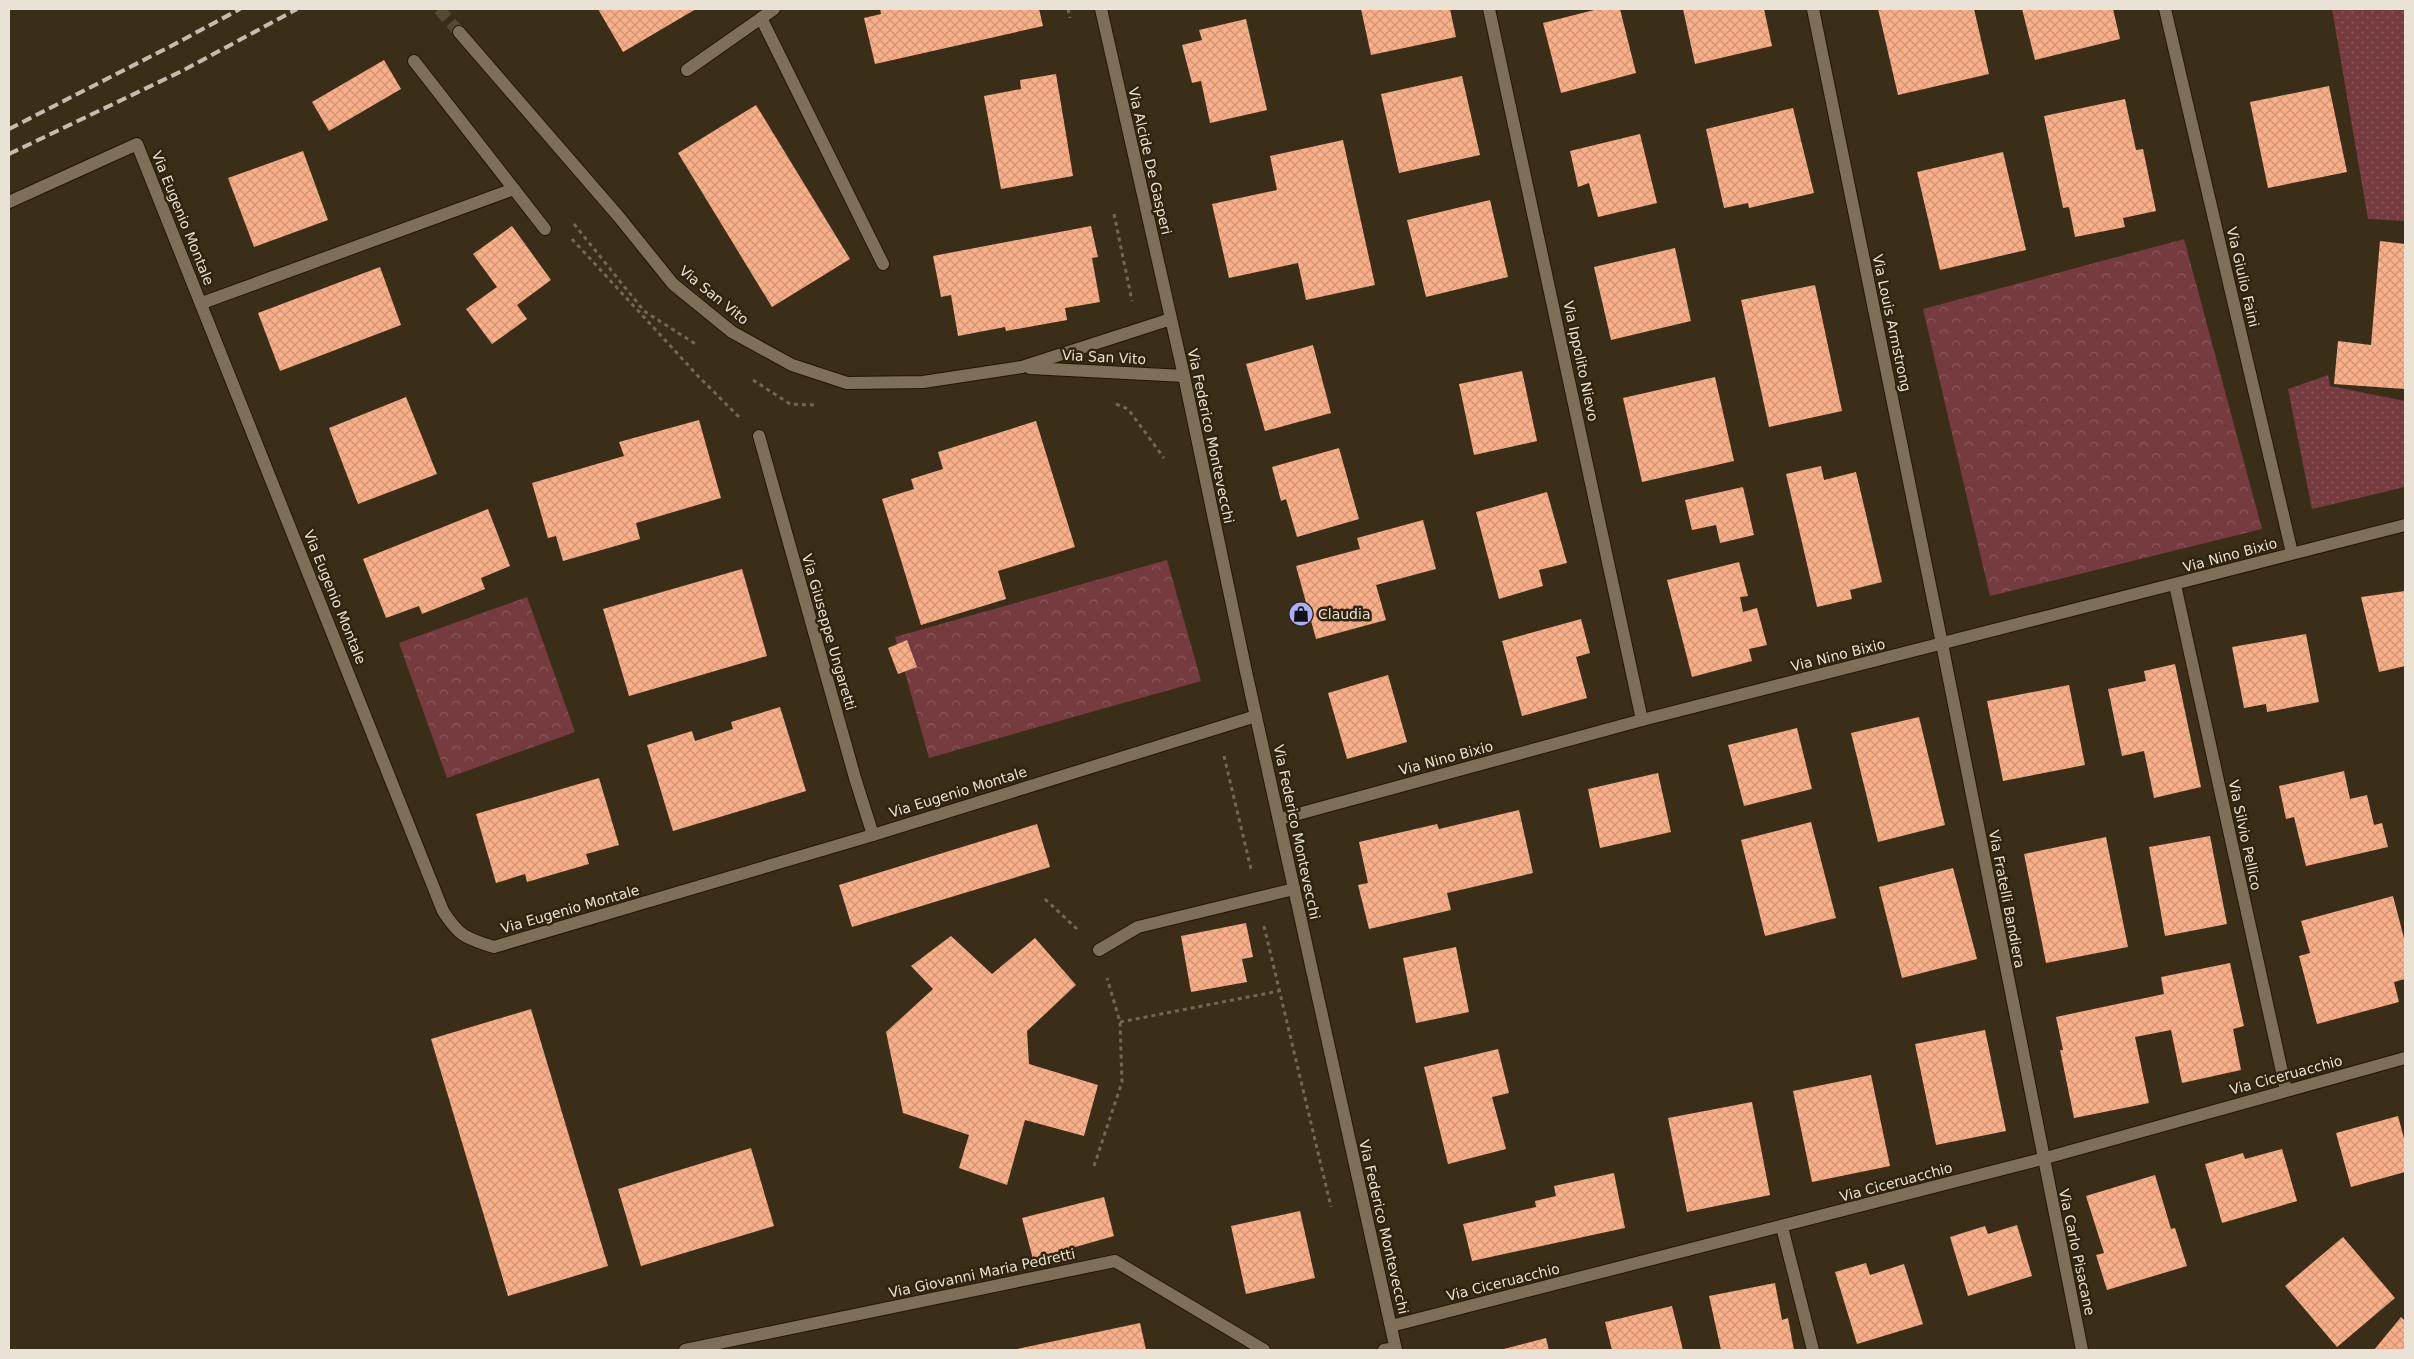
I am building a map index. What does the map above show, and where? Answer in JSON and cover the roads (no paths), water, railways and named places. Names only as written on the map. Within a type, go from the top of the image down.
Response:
[{"type":"street","points":[[687,70],[774,9]]},
{"type":"street","name":"Via Alcide De Gasperi","points":[[1101,9],[1170,320]]},
{"type":"street","name":"Via Ippolito Nievo","points":[[1489,9],[1642,720]]},
{"type":"street","name":"Via Louis Armstrong","points":[[1813,9],[1942,644]]},
{"type":"street","name":"Via Giulio Faini","points":[[2165,9],[2292,553]]},
{"type":"street","points":[[761,18],[883,264]]},
{"type":"street","name":"Via San Vito","points":[[459,32],[619,217],[673,284],[732,332],[792,365],[847,383],[924,382],[1022,367],[1170,320]]},
{"type":"street","points":[[414,61],[545,228]]},
{"type":"street","name":"Via Eugenio Montale","points":[[9,202],[137,144],[440,902],[456,931],[472,940],[494,947],[873,834],[1256,716]]},
{"type":"street","name":"Via Eugenio Montale","points":[[202,303],[514,189]]},
{"type":"street","name":"Via Federico Montevecchi","points":[[1170,320],[1184,376],[1256,716],[1391,1326],[1392,1349]]},
{"type":"street","name":"Via San Vito","points":[[1022,367],[1184,376]]},
{"type":"street","name":"Via Giuseppe Ungaretti","points":[[759,436],[855,778],[873,834]]},
{"type":"street","name":"Via Nino Bixio","points":[[1280,819],[1642,720],[2175,586],[2292,553],[2405,525]]},
{"type":"street","name":"Via Silvio Pellico","points":[[2175,586],[2286,1090]]},
{"type":"street","name":"Via Fratelli Bandiera","points":[[1942,644],[2042,1159]]},
{"type":"street","points":[[1099,950],[1138,927],[1294,889]]},
{"type":"street","name":"Via Ciceruacchio","points":[[1391,1326],[2042,1159],[2405,1058]]},
{"type":"street","name":"Via Carlo Pisacane","points":[[2042,1159],[2082,1350]]},
{"type":"street","points":[[1782,1227],[1813,1350]]},
{"type":"street","name":"Via Giovanni Maria Pedretti","points":[[685,1350],[1115,1261],[1264,1350]]},
{"type":"tunnel","points":[[439,9],[459,32]]},
{"type":"railway","points":[[9,129],[240,9]]},
{"type":"railway","points":[[9,154],[182,71],[297,9]]},
{"type":"place","name":"Claudia","points":[[1301,614]]}]
